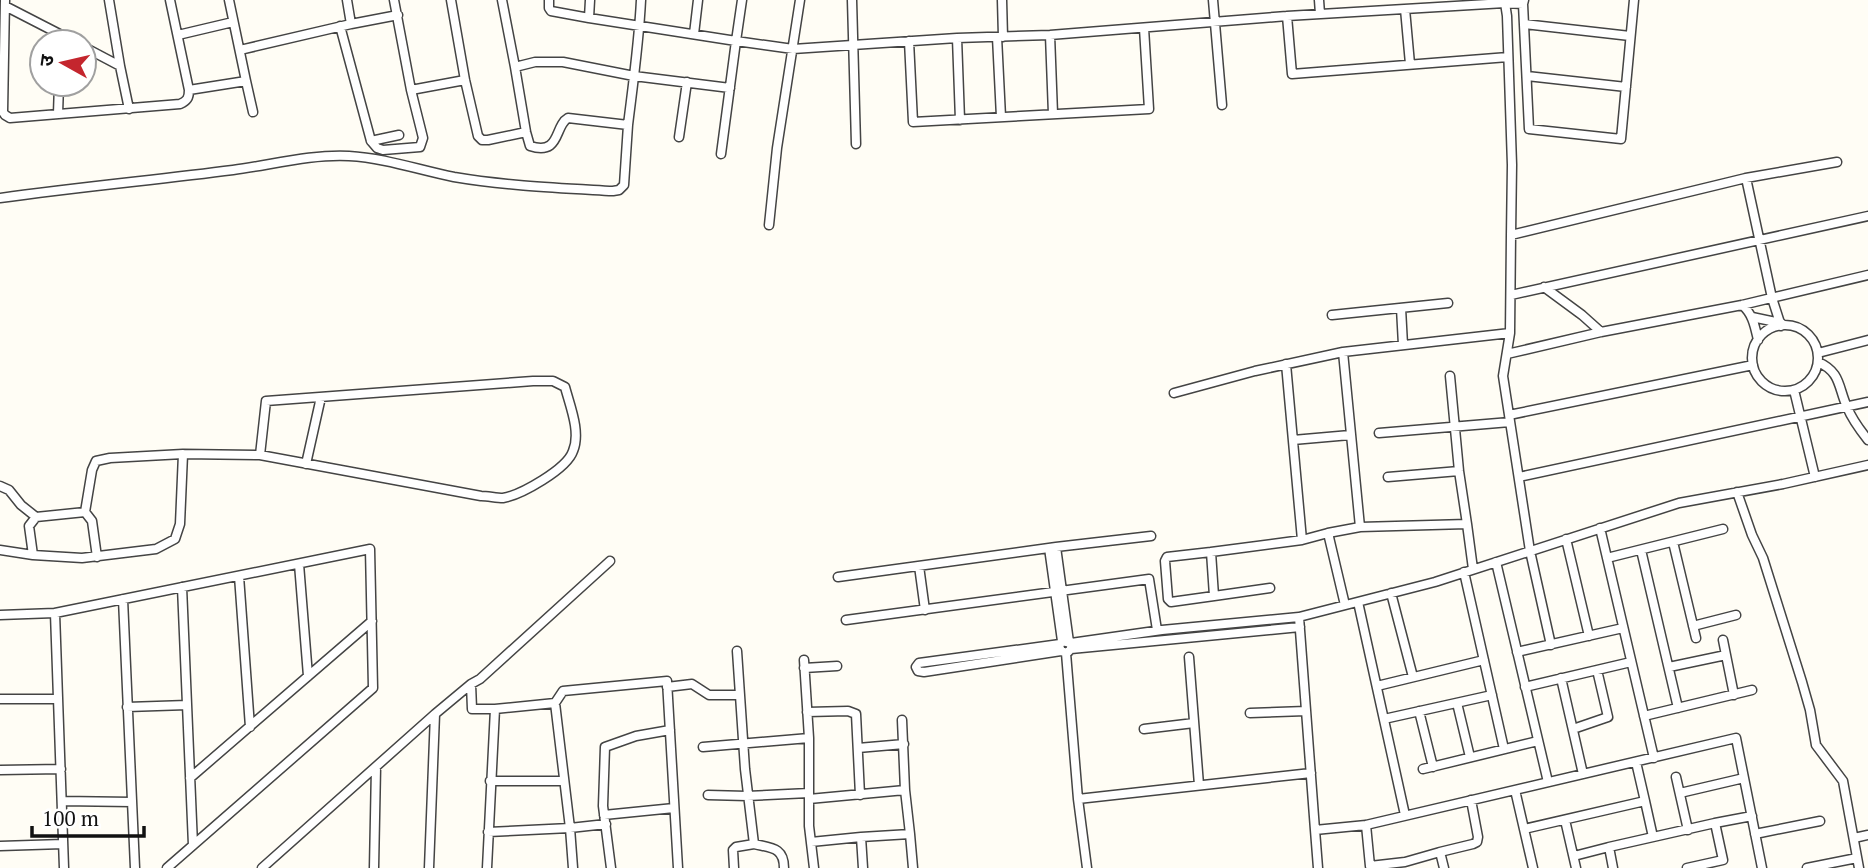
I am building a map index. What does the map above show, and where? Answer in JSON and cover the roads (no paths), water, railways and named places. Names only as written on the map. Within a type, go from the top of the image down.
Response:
[{"type":"street","points":[[109,0],[129,108]]},
{"type":"street","points":[[5,3],[3,112],[10,118],[180,104],[188,98],[189,90],[170,0]]},
{"type":"street","points":[[229,0],[253,112]]},
{"type":"street","points":[[347,0],[351,24]]},
{"type":"street","points":[[340,26],[371,141],[383,150],[420,146],[423,138],[394,0]]},
{"type":"street","points":[[451,0],[478,136],[482,140],[526,132]]},
{"type":"street","points":[[502,0],[530,146],[536,148],[552,144],[563,121],[568,118],[628,125]]},
{"type":"street","points":[[549,0],[551,11],[793,50],[1523,2],[1529,129],[1621,139],[1634,0]]},
{"type":"street","points":[[589,18],[590,0]]},
{"type":"street","points":[[0,198],[319,157],[348,156],[381,159],[416,169],[499,184],[619,190],[624,185],[641,0]]},
{"type":"street","points":[[694,34],[698,0]]},
{"type":"street","points":[[721,154],[742,0]]},
{"type":"street","points":[[769,225],[777,148],[800,0]]},
{"type":"street","points":[[852,0],[856,144]]},
{"type":"street","points":[[1001,117],[1002,0]]},
{"type":"street","points":[[1213,0],[1222,105]]},
{"type":"street","points":[[1319,0],[1320,14]]},
{"type":"street","points":[[1379,0],[1379,10]]},
{"type":"street","points":[[1504,2],[1507,16],[1512,166],[1510,333],[1503,376],[1530,551],[1551,645]]},
{"type":"street","points":[[5,3],[44,28]]},
{"type":"street","points":[[1405,9],[1410,64]]},
{"type":"street","points":[[240,50],[398,15]]},
{"type":"street","points":[[1287,16],[1292,74],[1508,57]]},
{"type":"street","points":[[178,35],[233,22]]},
{"type":"street","points":[[1524,24],[1630,36]]},
{"type":"street","points":[[909,41],[914,122],[1149,109],[1144,27]]},
{"type":"street","points":[[1050,35],[1053,114]]},
{"type":"street","points":[[957,38],[960,120]]},
{"type":"street","points":[[98,54],[120,66]]},
{"type":"street","points":[[515,66],[547,61],[563,62],[634,76],[730,88]]},
{"type":"street","points":[[1527,76],[1626,87]]},
{"type":"street","points":[[411,90],[465,80]]},
{"type":"street","points":[[189,90],[246,81]]},
{"type":"street","points":[[679,137],[687,82]]},
{"type":"street","points":[[58,114],[59,98]]},
{"type":"street","points":[[371,141],[399,135]]},
{"type":"street","points":[[1511,235],[1746,178],[1837,162]]},
{"type":"street","points":[[1746,178],[1772,298],[1781,324]]},
{"type":"street","points":[[1511,295],[1868,216]]},
{"type":"street","points":[[1507,354],[1601,332],[1742,305],[1868,275]]},
{"type":"street","points":[[1544,287],[1601,332]]},
{"type":"street","points":[[1332,315],[1448,303]]},
{"type":"street","points":[[1742,305],[1749,310],[1758,341]]},
{"type":"street","points":[[1401,308],[1403,345]]},
{"type":"street","points":[[1752,317],[1790,326],[1811,337],[1818,357],[1816,371],[1810,380],[1794,390],[1772,388],[1760,379],[1754,365],[1753,356],[1758,341],[1764,333],[1781,324]]},
{"type":"street","points":[[1174,393],[1343,352],[1510,333]]},
{"type":"street","points":[[1818,357],[1868,340]]},
{"type":"street","points":[[1343,352],[1360,527]]},
{"type":"street","points":[[1818,357],[1834,373],[1846,407],[1868,440]]},
{"type":"street","points":[[1286,364],[1302,540]]},
{"type":"street","points":[[1379,433],[1456,428],[1754,365]]},
{"type":"street","points":[[1450,376],[1459,471],[1474,569]]},
{"type":"street","points":[[97,557],[92,521],[85,512],[96,461],[183,454],[260,455],[502,498],[550,476],[573,452],[575,434],[565,387],[553,382],[533,381],[266,401],[260,455]]},
{"type":"street","points":[[1794,390],[1815,477]]},
{"type":"street","points":[[306,464],[321,397]]},
{"type":"street","points":[[1519,477],[1868,402]]},
{"type":"street","points":[[1293,440],[1350,435]]},
{"type":"street","points":[[0,550],[82,558],[156,549],[175,540],[180,524],[183,454]]},
{"type":"street","points":[[958,662],[1157,631],[1299,617],[1474,569],[1679,503],[1868,466]]},
{"type":"street","points":[[1388,477],[1459,471]]},
{"type":"street","points":[[0,486],[9,490],[21,505],[36,517],[85,512]]},
{"type":"street","points":[[1737,492],[1752,536],[1763,558],[1802,682],[1816,745],[1843,781],[1859,868]]},
{"type":"street","points":[[33,555],[29,526],[36,517]]},
{"type":"street","points":[[1270,587],[1171,602],[1168,599],[1165,561],[1167,557],[1302,540],[1360,527],[1466,524]]},
{"type":"street","points":[[1600,528],[1654,758]]},
{"type":"street","points":[[1607,558],[1723,530]]},
{"type":"street","points":[[1328,533],[1345,605]]},
{"type":"street","points":[[838,577],[1151,536]]},
{"type":"street","points":[[1566,539],[1588,636]]},
{"type":"street","points":[[1673,542],[1696,638]]},
{"type":"street","points":[[1053,548],[1066,646],[1078,799],[1087,868]]},
{"type":"street","points":[[0,614],[55,613],[370,549],[373,688],[167,868]]},
{"type":"street","points":[[1641,550],[1678,708]]},
{"type":"street","points":[[1210,552],[1214,596]]},
{"type":"street","points":[[262,868],[610,561]]},
{"type":"street","points":[[1496,562],[1548,782]]},
{"type":"street","points":[[299,564],[308,676]]},
{"type":"street","points":[[919,566],[925,610]]},
{"type":"street","points":[[1464,572],[1504,749]]},
{"type":"street","points":[[239,576],[250,726]]},
{"type":"street","points":[[846,620],[1149,579],[1157,631]]},
{"type":"street","points":[[182,587],[193,845]]},
{"type":"street","points":[[1391,593],[1413,677]]},
{"type":"street","points":[[122,599],[135,868]]},
{"type":"street","points":[[1358,601],[1405,815]]},
{"type":"street","points":[[55,613],[64,868]]},
{"type":"street","points":[[1693,626],[1736,615]]},
{"type":"street","points":[[1299,617],[1318,868]]},
{"type":"street","points":[[190,778],[372,621]]},
{"type":"street","points":[[1066,646],[1300,628]]},
{"type":"street","points":[[1517,652],[1623,628]]},
{"type":"street","points":[[1723,640],[1734,695]]},
{"type":"street","points":[[737,651],[747,796],[754,844]]},
{"type":"street","points":[[1668,667],[1726,655]]},
{"type":"street","points":[[1189,657],[1199,785]]},
{"type":"street","points":[[1377,686],[1484,660]]},
{"type":"street","points":[[1525,687],[1631,662]]},
{"type":"street","points":[[814,868],[809,826],[809,738],[804,664],[837,666]]},
{"type":"street","points":[[1573,730],[1608,717],[1597,670]]},
{"type":"street","points":[[1561,678],[1583,774]]},
{"type":"street","points":[[573,868],[555,703],[563,691],[667,681],[678,868]]},
{"type":"street","points":[[471,684],[472,709],[555,703]]},
{"type":"street","points":[[667,687],[692,684],[709,695],[740,695]]},
{"type":"street","points":[[1644,716],[1752,690]]},
{"type":"street","points":[[1384,719],[1492,695]]},
{"type":"street","points":[[0,699],[58,699]]},
{"type":"street","points":[[1457,703],[1470,757]]},
{"type":"street","points":[[127,707],[187,705]]},
{"type":"street","points":[[487,868],[495,709]]},
{"type":"street","points":[[1250,713],[1306,711]]},
{"type":"street","points":[[1419,711],[1433,766]]},
{"type":"street","points":[[807,712],[853,712],[857,719],[860,795]]},
{"type":"street","points":[[429,868],[436,714]]},
{"type":"street","points":[[902,720],[905,790],[913,868]]},
{"type":"street","points":[[1144,729],[1194,723]]},
{"type":"street","points":[[611,868],[603,806],[605,747],[636,736],[670,730]]},
{"type":"street","points":[[703,747],[809,738]]},
{"type":"street","points":[[1315,830],[1366,825],[1736,738],[1762,868]]},
{"type":"street","points":[[1423,769],[1538,741]]},
{"type":"street","points":[[858,748],[904,744]]},
{"type":"street","points":[[1636,762],[1653,837]]},
{"type":"street","points":[[374,868],[376,767]]},
{"type":"street","points":[[0,770],[61,769]]},
{"type":"street","points":[[1078,799],[1311,773]]},
{"type":"street","points":[[1676,777],[1688,830]]},
{"type":"street","points":[[1680,793],[1744,778]]},
{"type":"street","points":[[490,781],[564,781]]},
{"type":"street","points":[[708,795],[860,795],[905,790]]},
{"type":"street","points":[[1516,790],[1533,868]]},
{"type":"street","points":[[1366,825],[1370,867],[1405,865],[1477,842],[1471,800]]},
{"type":"street","points":[[62,801],[132,802]]},
{"type":"street","points":[[1524,829],[1645,801]]},
{"type":"street","points":[[488,832],[570,828],[605,819],[674,808]]},
{"type":"street","points":[[1574,856],[1752,816]]},
{"type":"street","points":[[1565,820],[1576,868]]},
{"type":"street","points":[[1755,834],[1820,821]]},
{"type":"street","points":[[1687,868],[1724,864],[1715,824]]},
{"type":"street","points":[[811,842],[910,834]]},
{"type":"street","points":[[1854,838],[1868,835]]},
{"type":"street","points":[[861,837],[863,868]]},
{"type":"street","points":[[0,846],[63,844]]},
{"type":"street","points":[[734,868],[733,850],[754,844],[781,853],[784,868]]},
{"type":"street","points":[[1609,847],[1613,868]]},
{"type":"street","points":[[1440,852],[1444,868]]},
{"type":"street","points":[[1807,868],[1857,858]]}]
